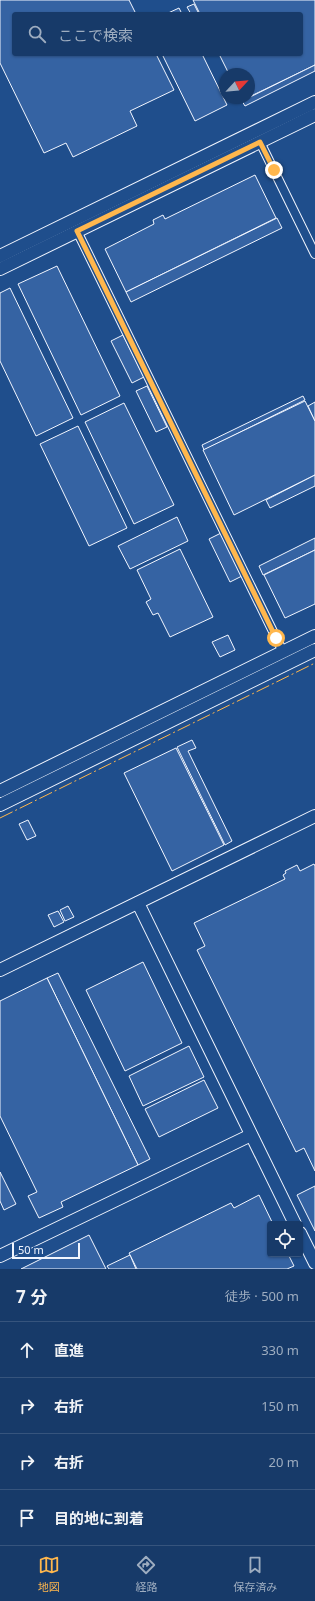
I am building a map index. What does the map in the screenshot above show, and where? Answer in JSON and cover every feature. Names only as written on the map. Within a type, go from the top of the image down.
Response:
[{"type":"street","points":[[0,269],[75,226],[258,136],[315,102]]},
{"type":"street","points":[[258,136],[315,115]]},
{"type":"street","points":[[258,136],[315,254]]},
{"type":"street","points":[[0,256],[75,226]]},
{"type":"street","points":[[75,226],[289,663]]},
{"type":"street","points":[[0,791],[315,636]]},
{"type":"street","points":[[0,806],[315,650]]},
{"type":"street","points":[[0,970],[315,816]]},
{"type":"street","points":[[138,903],[294,1221]]},
{"type":"street","points":[[0,1256],[251,1135]]},
{"type":"street","points":[[303,1239],[315,1263]]},
{"type":"building","points":[[0,0],[129,0],[135,12],[12,12],[12,56],[157,56],[174,90],[130,111],[137,126],[73,157],[66,143],[44,153],[0,63]]},
{"type":"building","points":[[193,0],[315,0],[315,65],[255,94],[255,68],[226,68],[220,56],[303,56],[303,12],[199,12]]},
{"type":"building","points":[[194,4],[198,12],[190,12],[187,7]]},
{"type":"building","points":[[179,8],[181,12],[170,12]]},
{"type":"building","points":[[163,56],[203,56],[219,89],[219,104],[227,105],[195,121]]},
{"type":"building","points":[[315,65],[315,71],[255,101],[255,95]]},
{"type":"building","points":[[255,175],[276,218],[126,292],[105,249],[154,224],[153,220],[163,215],[165,219]]},
{"type":"building","points":[[277,218],[282,228],[131,302],[126,292]]},
{"type":"building","points":[[57,266],[120,396],[81,415],[18,284]]},
{"type":"building","points":[[10,288],[73,418],[36,436],[0,361],[0,293]]},
{"type":"building","points":[[123,335],[144,377],[132,383],[111,341]]},
{"type":"building","points":[[147,386],[167,427],[156,432],[136,391]]},
{"type":"building","points":[[303,396],[305,400],[204,450],[202,445]]},
{"type":"building","points":[[305,401],[315,421],[315,475],[234,515],[203,450]]},
{"type":"building","points":[[315,402],[315,421],[308,406]]},
{"type":"building","points":[[124,403],[174,505],[134,524],[85,422]]},
{"type":"building","points":[[78,426],[127,528],[89,546],[40,444]]},
{"type":"building","points":[[315,475],[315,486],[270,508],[266,500]]},
{"type":"building","points":[[177,517],[188,541],[130,569],[118,546]]},
{"type":"building","points":[[221,533],[242,576],[230,582],[209,539]]},
{"type":"building","points":[[315,538],[315,550],[263,575],[259,566]]},
{"type":"building","points":[[180,549],[213,617],[170,637],[158,613],[153,615],[146,602],[151,599],[137,570]]},
{"type":"building","points":[[315,550],[315,604],[285,618],[264,575]]},
{"type":"building","points":[[228,635],[235,650],[220,657],[212,642]]},
{"type":"building","points":[[192,740],[196,748],[188,751],[232,841],[225,845],[177,747]]},
{"type":"building","points":[[176,748],[224,845],[172,871],[124,773]]},
{"type":"building","points":[[28,820],[36,836],[27,840],[19,824]]},
{"type":"building","points":[[314,864],[315,1171],[304,1148],[296,1152],[197,950],[205,946],[194,923],[285,879],[283,875],[286,873],[285,871],[297,865],[300,871]]},
{"type":"building","points":[[68,906],[74,917],[65,921],[60,910]]},
{"type":"building","points":[[58,911],[64,922],[54,927],[48,915]]},
{"type":"building","points":[[143,962],[182,1043],[125,1071],[86,990]]},
{"type":"building","points":[[58,973],[150,1159],[138,1165],[47,978]]},
{"type":"building","points":[[47,978],[138,1165],[61,1202],[63,1207],[39,1218],[28,1196],[37,1192],[0,1116],[0,1001]]},
{"type":"building","points":[[189,1046],[204,1077],[143,1106],[129,1076]]},
{"type":"building","points":[[204,1080],[218,1108],[159,1137],[145,1109]]},
{"type":"building","points":[[0,1172],[16,1204],[4,1210],[0,1201]]},
{"type":"building","points":[[315,1186],[315,1231],[297,1195]]},
{"type":"building","points":[[259,1195],[272,1221],[267,1221],[267,1257],[290,1257],[294,1266],[287,1269],[137,1269],[129,1253],[231,1203],[234,1208]]},
{"type":"building","points":[[89,1235],[106,1269],[21,1269]]},
{"type":"building","points":[[130,1255],[136,1269],[109,1269],[107,1266]]},
{"type":"power","points":[[0,818],[315,663]]},
{"type":"route","points":[[274,170],[260,142],[77,231],[276,638]]}]
